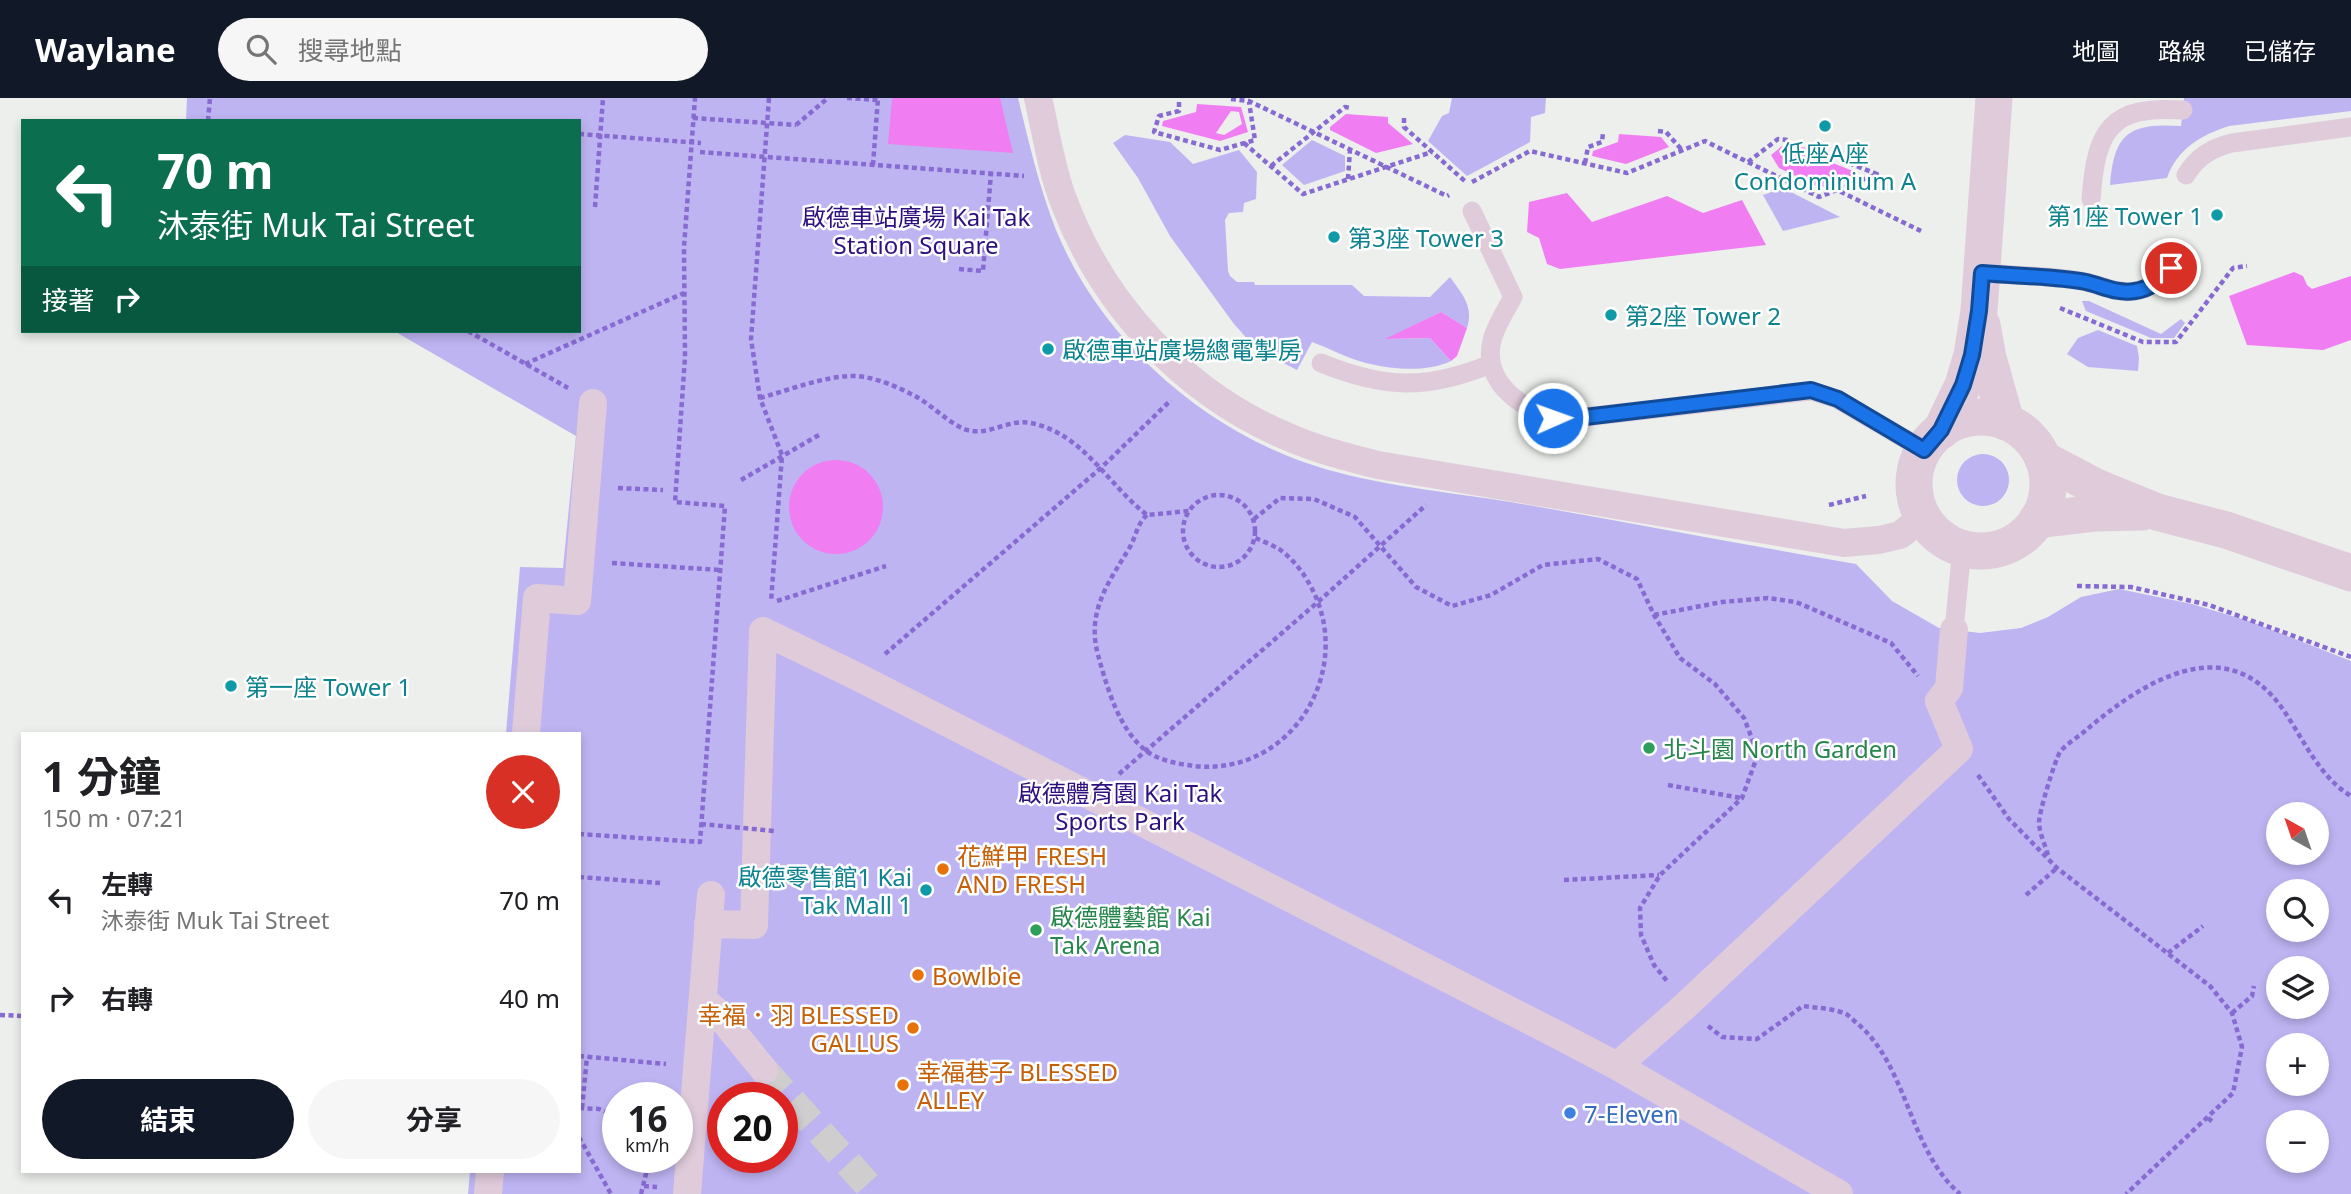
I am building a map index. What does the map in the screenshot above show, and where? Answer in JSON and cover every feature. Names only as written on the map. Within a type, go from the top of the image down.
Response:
[{"type":"street","points":[[1038,98],[1056,178],[1082,244],[1133,321],[1165,356],[1192,380],[1242,414],[1285,436],[1331,453],[1366,462],[1844,543],[1900,535],[1923,517]]},
{"type":"street","points":[[1933,440],[1954,423],[1986,417],[2006,422],[2025,433],[2043,459],[2047,472],[2047,496],[2037,520],[2020,538],[2001,548],[1962,548],[1945,540],[1933,530],[1923,517],[1915,493],[1915,474],[1933,440],[1963,385],[1972,355],[1979,311],[1994,98]]},
{"type":"street","points":[[1979,311],[1988,358],[2006,422]]},
{"type":"street","points":[[526,732],[537,598],[577,601],[593,403]]},
{"type":"street","points":[[2043,459],[2098,488],[2157,512],[2249,537],[2351,573]]},
{"type":"street","points":[[2037,520],[2096,513],[2157,512]]},
{"type":"street","points":[[1617,1066],[1685,1006],[1959,749],[1939,701],[1948,688],[1954,630]]},
{"type":"street","points":[[708,924],[754,925],[763,631],[1092,796],[1617,1066],[1839,1194]]},
{"type":"street","points":[[687,1194],[711,895]]},
{"type":"street","points":[[703,1000],[715,1010],[764,1070]]},
{"type":"street","points":[[488,1194],[489,1173]]},
{"type":"lane","points":[[2091,199],[2098,150],[2115,123],[2128,114],[2143,109],[2183,110]]},
{"type":"lane","points":[[2186,175],[2204,154],[2218,147],[2351,127]]},
{"type":"lane","points":[[1472,211],[1513,297],[1492,339],[1491,364],[1501,384],[1525,407],[1553,418],[1568,419],[1811,390],[1933,440]]},
{"type":"lane","points":[[1982,273],[2086,277],[2117,292],[2133,292],[2148,288],[2171,268]]},
{"type":"lane","points":[[1321,363],[1377,382],[1408,384],[1437,381],[1491,364]]},
{"type":"lane","points":[[1954,630],[1962,548]]},
{"type":"path","points":[[208,119],[210,98]]},
{"type":"path","points":[[595,207],[603,98]]},
{"type":"path","points":[[581,834],[700,842],[725,506],[675,502],[685,357],[684,247],[695,98]]},
{"type":"path","points":[[763,631],[771,604],[782,455],[760,398],[751,339],[769,98]]},
{"type":"path","points":[[693,118],[796,125],[828,98]]},
{"type":"path","points":[[847,98],[878,99],[873,165]]},
{"type":"path","points":[[1231,99],[1249,101],[1447,196],[1530,151],[1627,173],[1705,141],[1819,197],[1877,174],[1841,160],[1841,149]]},
{"type":"path","points":[[1179,102],[1179,111],[1158,117],[1154,132],[1220,150],[1255,140],[1249,101]]},
{"type":"path","points":[[1271,166],[1345,107],[1351,108]]},
{"type":"path","points":[[1405,118],[1404,127],[1469,184]]},
{"type":"path","points":[[1658,131],[1666,132],[1682,150]]},
{"type":"path","points":[[1585,163],[1588,147],[1602,142],[1603,133]]},
{"type":"path","points":[[581,134],[701,143]]},
{"type":"path","points":[[1748,162],[1778,139],[1788,140]]},
{"type":"path","points":[[1244,143],[1303,194],[1432,152]]},
{"type":"path","points":[[1348,179],[1350,150]]},
{"type":"path","points":[[700,152],[1056,178]]},
{"type":"path","points":[[959,269],[983,271],[991,173]]},
{"type":"path","points":[[1837,190],[1922,231]]},
{"type":"path","points":[[525,364],[684,293]]},
{"type":"path","points":[[471,333],[593,403]]},
{"type":"path","points":[[760,398],[850,376],[884,382],[917,397],[966,430],[992,431],[1010,422],[1031,423],[1073,441],[1102,467],[1133,504],[1147,514],[1189,511],[1209,496],[1222,494],[1233,497],[1244,504],[1254,519],[1255,538],[1250,550],[1232,565],[1221,567],[1198,561],[1185,542],[1183,531],[1189,511]]},
{"type":"path","points":[[858,677],[1102,467],[1192,380]]},
{"type":"path","points":[[741,480],[820,435]]},
{"type":"path","points":[[1092,796],[1319,601],[1454,478]]},
{"type":"path","points":[[586,485],[663,491]]},
{"type":"path","points":[[1822,507],[1866,496]]},
{"type":"path","points":[[1254,519],[1280,498],[1314,499],[1355,517],[1416,587],[1452,606],[1491,595],[1543,565],[1598,559],[1637,579],[1654,615],[1680,658],[1715,684],[1744,719],[1758,754],[1742,798],[1660,875],[1640,908],[1642,935],[1654,965],[1685,1006],[1722,1037],[1757,1039],[1803,1006],[1847,1014],[1870,1034],[1888,1064],[1936,1165],[1960,1194]]},
{"type":"path","points":[[1147,514],[1109,578],[1096,611],[1096,646],[1104,677],[1127,728],[1146,752],[1177,764],[1210,767],[1242,761],[1272,747],[1297,725],[1315,698],[1325,666],[1327,633],[1319,601],[1303,572],[1279,550],[1255,538]]},
{"type":"path","points":[[608,563],[720,570]]},
{"type":"path","points":[[771,604],[886,566]]},
{"type":"path","points":[[2077,586],[2131,587],[2209,605],[2351,657]]},
{"type":"path","points":[[1654,615],[1722,602],[1768,598],[1796,602],[1891,643],[1939,701]]},
{"type":"path","points":[[2049,857],[2039,822],[2060,752],[2117,704],[2141,688],[2179,673],[2209,668],[2235,672],[2261,685],[2282,708],[2332,783],[2351,796]]},
{"type":"path","points":[[1959,749],[2010,819],[2057,867],[2210,986],[2232,1013],[2242,1047],[2233,1093],[2126,1194]]},
{"type":"path","points":[[1668,785],[1742,798]]},
{"type":"path","points":[[701,824],[774,831]]},
{"type":"path","points":[[2026,895],[2057,867]]},
{"type":"path","points":[[1564,880],[1660,875]]},
{"type":"path","points":[[581,877],[660,883]]},
{"type":"path","points":[[2168,953],[2203,926]]},
{"type":"path","points":[[2232,1013],[2252,996],[2254,986]]},
{"type":"path","points":[[0,1015],[21,1016]]},
{"type":"path","points":[[581,1056],[697,1067]]},
{"type":"path","points":[[587,1057],[581,1108],[602,1110]]},
{"type":"path","points":[[2208,1118],[2214,1123]]},
{"type":"path","points":[[581,1141],[611,1194]]},
{"type":"path","points":[[641,1194],[646,1173]]},
{"type":"green space","name":"啟德體育園 Kai Tak Sports Park","points":[[187,98],[1018,98],[1039,181],[1056,230],[1076,271],[1101,310],[1130,346],[1164,379],[1201,408],[1240,433],[1282,454],[1325,469],[1375,481],[1528,505],[1856,564],[1892,601],[1939,628],[1980,633],[2021,628],[2048,617],[2081,597],[2119,589],[2192,604],[2252,622],[2351,661],[2351,1194],[468,1194],[470,1173],[581,1173],[581,732],[506,732],[520,567],[563,568],[576,436],[397,333],[581,333],[581,119],[186,119]]},
{"type":"green space","points":[[1452,98],[1546,98],[1545,113],[1531,117],[1530,142],[1467,176],[1428,141],[1442,116],[1449,113]]},
{"type":"green space","points":[[2184,98],[2351,98],[2351,111],[2229,126],[2191,144],[2177,159],[2167,178],[2110,185],[2112,167],[2121,142],[2137,129],[2149,126],[2181,126]]},
{"type":"green space","points":[[1125,135],[1170,142],[1193,164],[1239,150],[1257,172],[1256,199],[1244,203],[1243,212],[1229,213],[1225,220],[1228,271],[1237,282],[1254,282],[1255,285],[1352,285],[1364,296],[1430,297],[1450,277],[1468,307],[1467,328],[1441,312],[1387,339],[1430,338],[1451,361],[1428,368],[1402,369],[1353,359],[1312,342],[1297,370],[1251,343],[1170,236],[1138,178],[1113,143]]},
{"type":"green space","points":[[1312,140],[1345,156],[1345,171],[1304,185],[1282,165]]},
{"type":"green space","points":[[1783,188],[1840,217],[1783,231],[1763,195]]},
{"type":"green space","points":[[2082,301],[2089,301],[2161,334],[2181,319],[2185,323],[2174,338],[2151,338],[2086,311]]},
{"type":"green space","points":[[2098,330],[2137,346],[2138,371],[2088,367],[2067,354],[2078,338]]},
{"type":"green space","points":[[1983,454],[2002,461],[2009,480],[2002,499],[1983,506],[1964,499],[1957,480],[1964,461]]},
{"type":"shaded area","points":[[892,98],[1000,98],[1013,153],[888,144]]},
{"type":"shaded area","points":[[1197,104],[1241,107],[1248,132],[1220,141],[1162,126],[1163,121],[1196,112]],"holes":[[[1231,111],[1239,112],[1242,124],[1224,135],[1216,133]]]},
{"type":"shaded area","points":[[1346,114],[1388,117],[1388,123],[1413,144],[1376,153],[1330,130],[1330,127]]},
{"type":"shaded area","points":[[1619,134],[1661,137],[1669,147],[1626,164],[1592,156],[1593,151],[1618,142]]},
{"type":"shaded area","points":[[1782,146],[1825,149],[1825,160],[1858,173],[1820,188],[1779,168],[1771,155]]},
{"type":"shaded area","points":[[1567,193],[1592,222],[1667,196],[1703,213],[1742,200],[1766,245],[1560,269],[1547,264],[1539,238],[1527,232],[1529,202]]},
{"type":"shaded area","points":[[2294,272],[2303,276],[2312,289],[2351,276],[2351,340],[2323,350],[2247,345],[2229,296]]},
{"type":"shaded area","points":[[1441,312],[1467,328],[1457,356],[1451,361],[1430,338],[1385,339]]},
{"type":"shaded area","points":[[836,460],[854,464],[869,474],[879,489],[883,507],[879,525],[869,540],[854,550],[836,554],[818,550],[803,540],[793,525],[789,507],[793,489],[803,474],[818,464]]},
{"type":"tunnel","points":[[764,1070],[876,1194]]},
{"type":"place","name":"低座A座 Condominium A","points":[[1825,126]]},
{"type":"place","name":"第1座 Tower 1","points":[[2217,215]]},
{"type":"place","name":"第3座 Tower 3","points":[[1334,237]]},
{"type":"place","name":"第2座 Tower 2","points":[[1611,315]]},
{"type":"place","name":"啟德車站廣場總電掣房","points":[[1048,349]]},
{"type":"place","name":"第一座 Tower 1","points":[[231,686]]},
{"type":"place","name":"北斗園 North Garden","points":[[1649,748]]},
{"type":"place","name":"花鮮甲 FRESH AND FRESH","points":[[943,869]]},
{"type":"place","name":"啟德零售館1 Kai Tak Mall 1","points":[[926,890]]},
{"type":"place","name":"啟德體藝館 Kai Tak Arena","points":[[1036,930]]},
{"type":"place","name":"Bowlbie","points":[[918,975]]},
{"type":"place","name":"幸福．羽 BLESSED GALLUS","points":[[913,1028]]},
{"type":"place","name":"幸福巷子 BLESSED ALLEY","points":[[903,1085]]},
{"type":"place","name":"7-Eleven","points":[[1570,1113]]},
{"type":"route","points":[[1553,418],[1568,419],[1811,390],[1838,399],[1924,450],[1941,430],[1963,385],[1972,355],[1982,273],[2086,282],[2117,292],[2133,292],[2148,288],[2171,268]]},
{"type":"park label","name":"啟德車站廣場 Kai Tak Station Square","points":[[916,230]]}]
